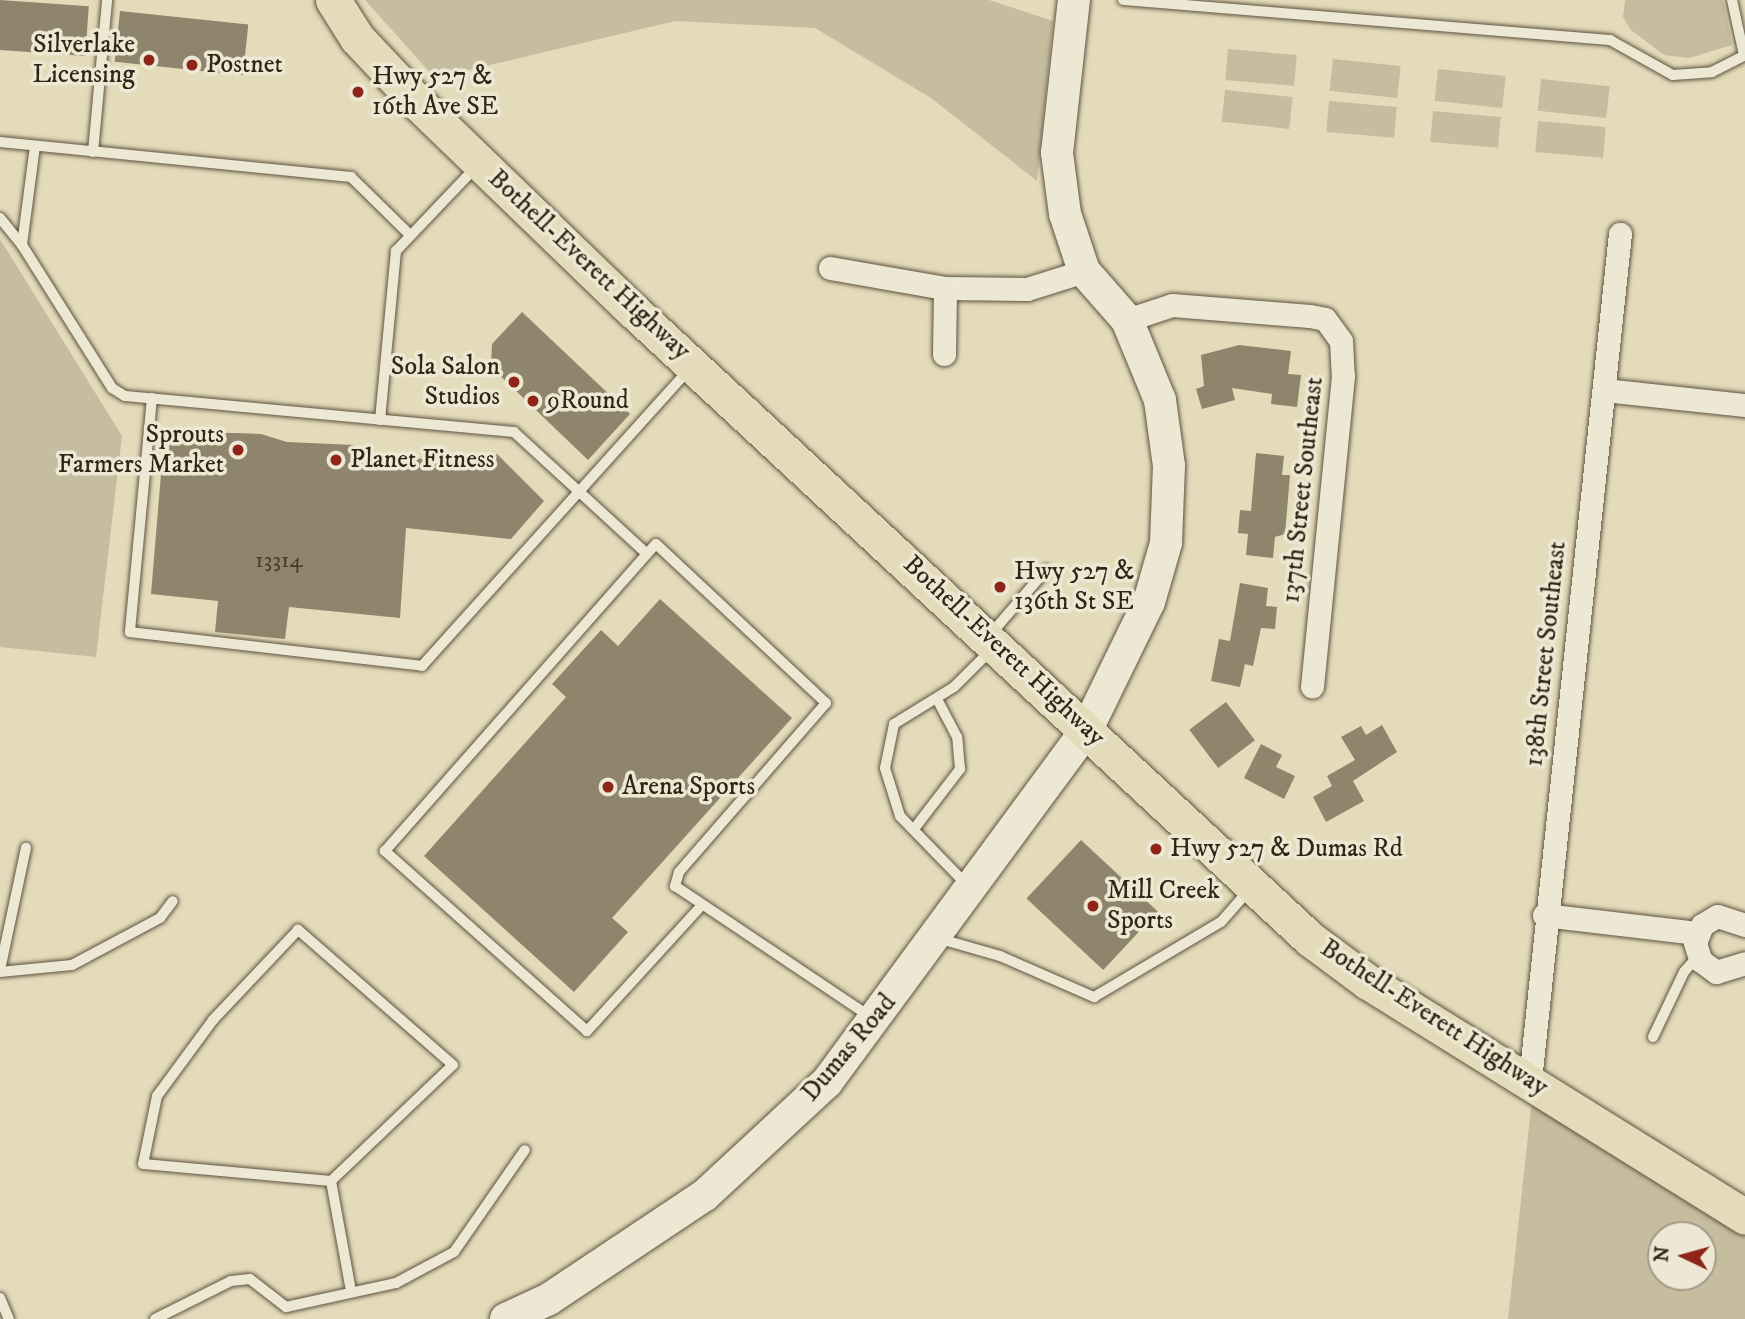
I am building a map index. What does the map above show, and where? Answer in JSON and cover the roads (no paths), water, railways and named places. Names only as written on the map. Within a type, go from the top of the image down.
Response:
[{"type":"main road","name":"Bothell-Everett Highway","points":[[333,0],[356,38],[480,163],[1253,885],[1368,982],[1530,1080],[1745,1217]]},
{"type":"street","points":[[831,268],[945,288],[1027,289],[1084,271],[1065,214],[1056,153],[1074,0]]},
{"type":"street","name":"138th Street Southeast","points":[[1530,1080],[1544,915],[1620,234]]},
{"type":"street","name":"Dumas Road","points":[[506,1319],[549,1299],[705,1195],[827,1082],[937,938],[1087,729],[1149,602],[1166,543],[1169,466],[1160,400],[1127,320],[1084,271]]},
{"type":"street","points":[[944,354],[945,288]]},
{"type":"street","name":"137th Street Southeast","points":[[1127,320],[1172,305],[1310,316],[1325,319],[1341,341],[1343,376],[1312,686]]},
{"type":"street","points":[[1604,390],[1744,409]]},
{"type":"street","points":[[1544,915],[1698,944],[1716,972],[1743,970]]},
{"type":"street","points":[[1698,944],[1717,916],[1745,925]]},
{"type":"lane","points":[[93,152],[107,0]]},
{"type":"lane","points":[[1124,0],[1610,40],[1673,75],[1712,72],[1745,55],[1732,0]]},
{"type":"lane","points":[[0,142],[351,177],[410,235]]},
{"type":"lane","points":[[22,244],[35,146]]},
{"type":"lane","points":[[380,420],[396,251],[480,163]]},
{"type":"lane","points":[[0,218],[22,244],[111,388],[124,396],[513,432],[647,554]]},
{"type":"lane","points":[[152,398],[130,632],[422,666],[694,364]]},
{"type":"lane","points":[[702,905],[587,1031],[384,851],[656,544],[826,703],[674,879],[702,905],[874,1020]]},
{"type":"lane","points":[[972,889],[900,816],[886,768],[894,724],[937,699],[992,641],[1046,570]]},
{"type":"lane","points":[[914,829],[960,769],[957,737],[937,699]]},
{"type":"lane","points":[[26,848],[0,971],[72,965],[160,918],[173,901]]},
{"type":"lane","points":[[937,938],[1000,956],[1094,997],[1221,922],[1253,885]]},
{"type":"lane","points":[[298,930],[453,1065],[331,1181],[143,1164],[157,1096],[213,1020],[298,930]]},
{"type":"lane","points":[[1653,1037],[1698,944]]},
{"type":"lane","points":[[155,1319],[241,1280],[250,1279],[286,1307],[396,1283],[454,1252],[525,1150]]},
{"type":"lane","points":[[331,1181],[351,1291]]},
{"type":"lane","points":[[0,1298],[9,1319]]},
{"type":"place","name":"Silverlake Licensing","points":[[149,60]]},
{"type":"place","name":"Postnet","points":[[192,65]]},
{"type":"place","name":"Hwy 527 & 16th Ave SE","points":[[358,92]]},
{"type":"place","name":"Sola Salon Studios","points":[[514,382]]},
{"type":"place","name":"9Round","points":[[533,401]]},
{"type":"place","name":"Sprouts Farmers Market","points":[[238,450]]},
{"type":"place","name":"Planet Fitness","points":[[336,460]]},
{"type":"place","name":"Hwy 527 & 136th St SE","points":[[1000,587]]},
{"type":"place","name":"Arena Sports","points":[[608,787]]},
{"type":"place","name":"Hwy 527 & Dumas Rd","points":[[1156,849]]},
{"type":"place","name":"Mill Creek Sports","points":[[1093,906]]}]
